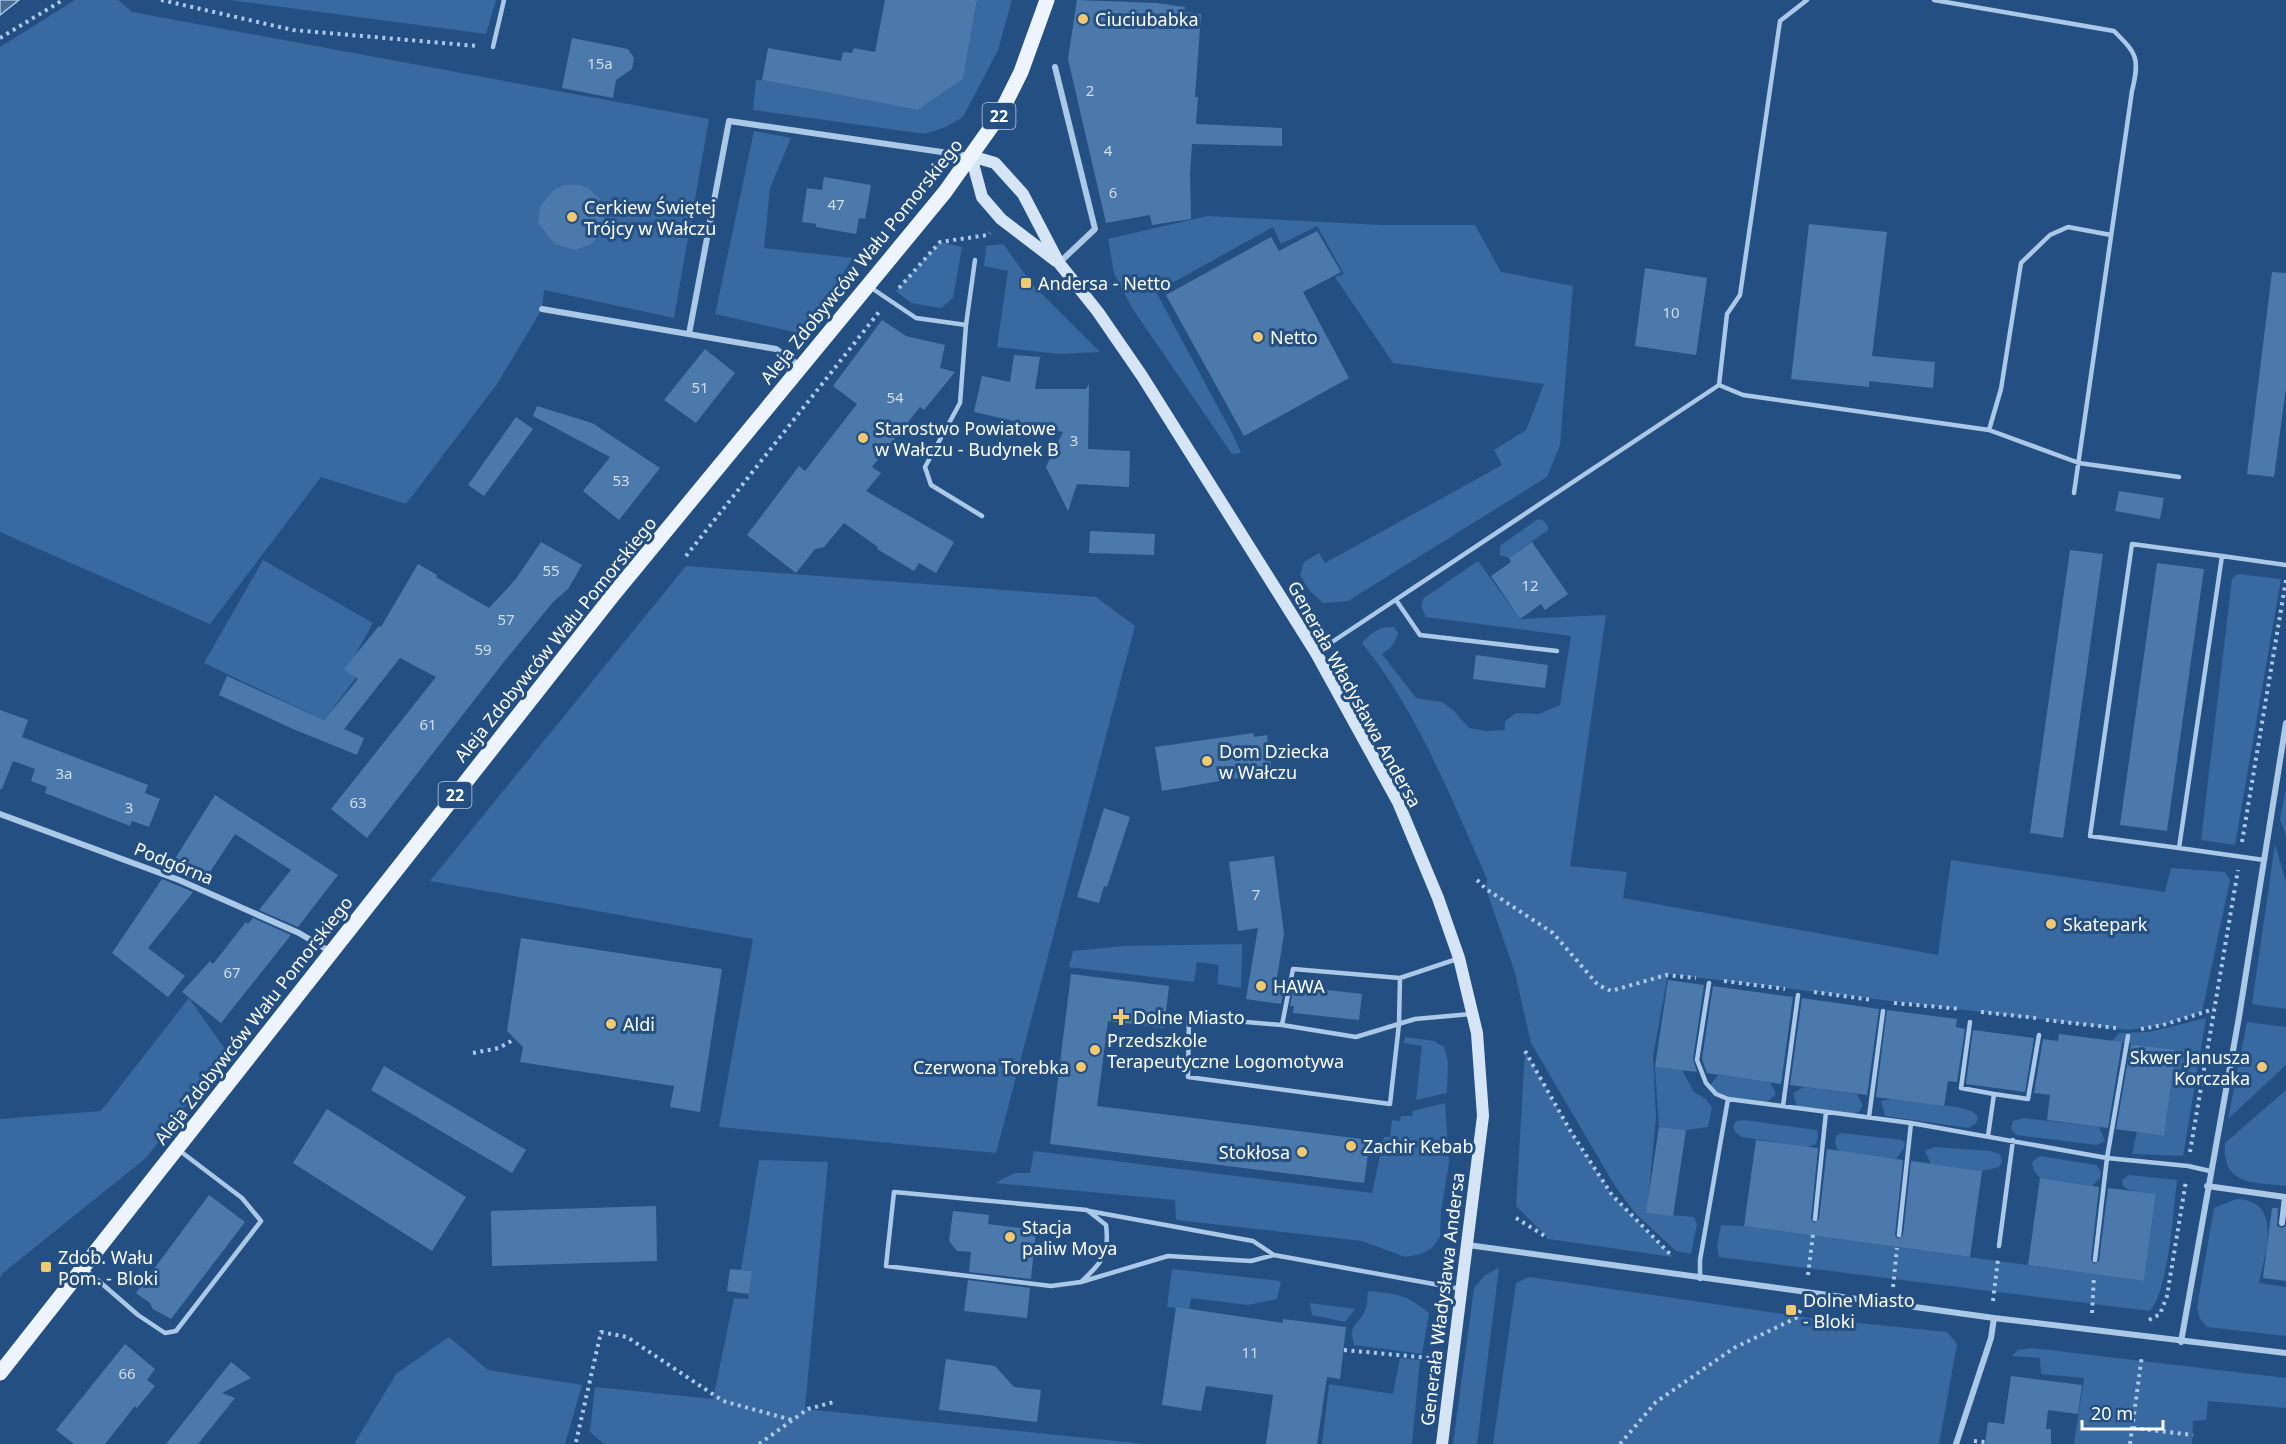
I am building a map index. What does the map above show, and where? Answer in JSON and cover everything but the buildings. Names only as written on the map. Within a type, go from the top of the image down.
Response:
[{"type":"main road","name":"Aleja Zdobywców Wału Pomorskiego","points":[[0,1373],[613,595],[920,224],[999,116],[1021,72],[1047,0]]},
{"type":"main road","name":"Generała Władysława Andersa","points":[[971,156],[982,197],[1001,219],[1059,263]]},
{"type":"main road","name":"Generała Władysława Andersa","points":[[971,156],[995,163],[1023,194],[1059,263],[1098,312],[1142,376],[1316,653],[1398,802],[1438,898],[1459,958],[1479,1041],[1483,1116],[1442,1444]]},
{"type":"street","points":[[1055,67],[1095,230],[1059,263]]},
{"type":"street","points":[[689,334],[729,122],[971,156]]},
{"type":"street","points":[[542,309],[776,349],[802,368]]},
{"type":"street","points":[[2181,1342],[2237,1028],[2286,723]]},
{"type":"street","name":"Podgórna","points":[[0,814],[179,880],[299,933],[331,952]]},
{"type":"street","points":[[2207,1186],[2285,1197],[2282,1222]]},
{"type":"street","points":[[1468,1245],[1994,1318],[2286,1353]]},
{"type":"street","points":[[1956,1444],[1991,1338],[1994,1318]]},
{"type":"lane","points":[[493,47],[504,0]]},
{"type":"lane","points":[[1316,653],[1719,385],[1727,314],[1740,295],[1780,21],[1807,0]]},
{"type":"lane","points":[[1934,0],[2114,31],[2133,50],[2137,72],[2132,91],[2074,493]]},
{"type":"lane","points":[[1989,430],[2001,389],[2021,263],[2049,235],[2068,227],[2111,234]]},
{"type":"lane","points":[[975,260],[966,325],[960,403],[925,467],[931,485],[982,516]]},
{"type":"lane","points":[[868,286],[916,318],[966,325]]},
{"type":"lane","points":[[1719,385],[1743,395],[1989,430],[2079,463],[2179,477]]},
{"type":"lane","points":[[2264,860],[2090,836],[2132,544],[2286,565]]},
{"type":"lane","points":[[2179,848],[2222,556]]},
{"type":"lane","points":[[1396,600],[1420,635],[1557,651]]},
{"type":"lane","points":[[1282,1025],[1293,969],[1400,978],[1459,958]]},
{"type":"lane","points":[[1400,978],[1399,1024],[1390,1104],[1188,1077],[1189,1017],[1282,1025],[1356,1037],[1399,1024],[1415,1019],[1473,1014]]},
{"type":"lane","points":[[1709,982],[1697,1060],[1706,1083],[1716,1094],[1728,1099],[1911,1123],[2107,1158],[2188,1166],[2210,1171]]},
{"type":"lane","points":[[1783,1106],[1798,995]]},
{"type":"lane","points":[[1869,1117],[1883,1011]]},
{"type":"lane","points":[[1970,1022],[1961,1088],[2028,1099],[2039,1035]]},
{"type":"lane","points":[[2095,1260],[2107,1158],[2128,1036]]},
{"type":"lane","points":[[1988,1136],[1994,1094]]},
{"type":"lane","points":[[1700,1279],[1700,1260],[1728,1099]]},
{"type":"lane","points":[[1815,1219],[1826,1112]]},
{"type":"lane","points":[[1899,1235],[1911,1123]]},
{"type":"lane","points":[[1999,1246],[2013,1140]]},
{"type":"lane","points":[[83,1268],[138,1315],[165,1333],[176,1331],[183,1322],[261,1221],[242,1198],[176,1148]]},
{"type":"lane","points":[[1274,1255],[1251,1261],[1167,1256],[1081,1282],[1051,1286],[886,1266],[894,1192],[1087,1210],[1253,1241],[1274,1255],[1437,1287],[1461,1289]]},
{"type":"lane","points":[[1081,1282],[1099,1265],[1106,1254],[1108,1239],[1106,1225],[1087,1210]]},
{"type":"path","points":[[0,38],[63,0]]},
{"type":"path","points":[[161,0],[293,30],[493,47]]},
{"type":"path","points":[[686,556],[845,353],[940,242],[988,235],[1001,219]]},
{"type":"path","points":[[2146,1322],[2160,1314],[2167,1296],[2286,578]]},
{"type":"path","points":[[1477,880],[1486,889],[1553,933],[1598,985],[1611,991],[1666,975],[1699,978]]},
{"type":"path","points":[[1720,981],[1788,989]]},
{"type":"path","points":[[1808,991],[2118,1028]]},
{"type":"path","points":[[2139,1029],[2163,1025],[2214,1010]]},
{"type":"path","points":[[473,1053],[499,1048],[515,1039]]},
{"type":"path","points":[[1525,1051],[1571,1132],[1612,1195],[1673,1257]]},
{"type":"path","points":[[1808,1275],[1815,1219]]},
{"type":"path","points":[[1893,1287],[1899,1235]]},
{"type":"path","points":[[1993,1301],[1999,1246]]},
{"type":"path","points":[[2092,1314],[2095,1260]]},
{"type":"path","points":[[1620,1444],[1656,1401],[1734,1348],[1796,1318],[1804,1305]]},
{"type":"path","points":[[576,1442],[601,1332],[627,1337],[723,1401],[792,1420]]},
{"type":"path","points":[[1344,1350],[1430,1358]]},
{"type":"path","points":[[2130,1444],[2142,1355]]},
{"type":"path","points":[[759,1444],[808,1410],[834,1402]]},
{"type":"path","points":[[2133,1428],[2193,1435]]},
{"type":"path","points":[[1972,1440],[1985,1442]]},
{"type":"shaded area","points":[[0,0],[19,0],[0,15]]},
{"type":"shaded area","points":[[75,0],[118,0],[132,12],[709,119],[674,318],[544,290],[542,309],[497,384],[406,504],[321,477],[210,624],[0,532],[0,47]]},
{"type":"shaded area","points":[[230,0],[496,0],[486,34]]},
{"type":"shaded area","points":[[977,0],[1012,0],[998,50],[963,117],[946,127],[925,134],[753,110],[756,80],[762,80],[918,110],[963,79]]},
{"type":"shaded area","points":[[754,131],[791,138],[770,188],[764,248],[853,258],[803,334],[715,314]]},
{"type":"shaded area","points":[[1207,216],[1382,225],[1475,225],[1501,272],[1573,286],[1560,445],[1547,477],[1348,601],[1323,603],[1309,590],[1300,575],[1304,562],[1319,553],[1325,563],[1502,465],[1494,450],[1526,430],[1544,384],[1393,363],[1335,277],[1344,274],[1317,226],[1281,244],[1273,227],[1156,292],[1241,453],[1232,454],[1132,308],[1114,273],[1108,239]]},
{"type":"shaded area","points":[[940,242],[962,247],[953,298],[941,308],[911,303],[896,291]]},
{"type":"shaded area","points":[[1003,244],[1033,285],[1100,352],[1059,354],[997,347],[1008,271],[984,266],[986,246]]},
{"type":"shaded area","points":[[1538,519],[1544,521],[1548,530],[1509,558],[1500,555],[1500,546]]},
{"type":"shaded area","points":[[263,560],[373,623],[354,657],[367,663],[324,720],[204,663]]},
{"type":"shaded area","points":[[1478,561],[1520,619],[1606,615],[1570,866],[1627,872],[1623,898],[1938,955],[1951,860],[2165,892],[2171,868],[2225,872],[2230,880],[2202,1012],[2163,1025],[2129,1030],[1668,974],[1653,1056],[1656,1117],[1647,1213],[1694,1217],[1697,1224],[1691,1254],[1676,1251],[1635,1213],[1615,1186],[1531,1043],[1515,973],[1486,889],[1487,879],[1417,727],[1382,670],[1362,643],[1376,630],[1394,627],[1398,633],[1396,640],[1382,654],[1416,698],[1442,702],[1453,710],[1469,728],[1486,731],[1505,730],[1505,721],[1516,713],[1539,714],[1560,705],[1571,636],[1426,617],[1421,606],[1424,598]]},
{"type":"shaded area","points":[[686,566],[1096,597],[1135,626],[996,1153],[719,1127],[753,939],[430,881]]},
{"type":"shaded area","points":[[2238,574],[2281,579],[2235,845],[2201,840],[2232,579]]},
{"type":"shaded area","points":[[2286,788],[2286,836],[2280,819]]},
{"type":"shaded area","points":[[2275,844],[2286,883],[2286,1009],[2252,1004]]},
{"type":"shaded area","points":[[1242,944],[1241,988],[1217,984],[1219,965],[1197,962],[1194,982],[1069,967],[1073,951],[1124,946]]},
{"type":"shaded area","points":[[189,998],[227,1052],[146,1158],[3,1273],[0,1278],[0,1119],[101,1111]]},
{"type":"shaded area","points":[[2206,1018],[2183,1156],[2132,1154],[2137,1132],[2164,1136],[2176,1050],[2112,1041],[2119,1033],[2150,1032]]},
{"type":"shaded area","points":[[2247,1022],[2286,1027],[2286,1065],[2228,1119]]},
{"type":"shaded area","points":[[1405,1037],[1434,1041],[1444,1047],[1448,1062],[1447,1093],[1416,1100],[1422,1046],[1404,1043]]},
{"type":"shaded area","points":[[1525,1051],[1571,1132],[1612,1195],[1673,1257],[1549,1239],[1516,1206]]},
{"type":"shaded area","points":[[1655,1067],[1682,1070],[1694,1092],[1706,1099],[1712,1107],[1708,1127],[1686,1130],[1659,1127]]},
{"type":"shaded area","points":[[1718,1075],[1770,1082],[1776,1094],[1765,1104],[1728,1099],[1709,1087]]},
{"type":"shaded area","points":[[1804,1087],[1857,1094],[1863,1106],[1859,1112],[1847,1115],[1797,1108],[1793,1093]]},
{"type":"shaded area","points":[[2286,1090],[2286,1186],[2242,1179],[2229,1167],[2225,1157],[2225,1143]]},
{"type":"shaded area","points":[[1892,1099],[1957,1107],[1972,1111],[1978,1117],[1976,1123],[1969,1128],[1885,1116],[1881,1101]]},
{"type":"shaded area","points":[[1445,1103],[1449,1162],[1441,1212],[1440,1237],[1432,1248],[1421,1254],[1405,1257],[1362,1241],[1176,1220],[1175,1200],[995,1183],[1015,1173],[1030,1173],[1034,1151],[1372,1193],[1384,1137],[1390,1137],[1392,1120],[1400,1121],[1401,1116],[1412,1116],[1413,1111]]},
{"type":"shaded area","points":[[2024,1118],[2099,1127],[2105,1141],[2097,1145],[2016,1135],[2011,1129],[2013,1121]]},
{"type":"shaded area","points":[[1744,1120],[1817,1130],[1818,1137],[1816,1144],[1808,1147],[1742,1137],[1733,1127],[1736,1121]]},
{"type":"shaded area","points":[[1841,1133],[1902,1140],[1905,1143],[1896,1159],[1843,1152],[1837,1149],[1835,1143],[1836,1136]]},
{"type":"shaded area","points":[[1935,1147],[1990,1151],[2000,1154],[2002,1162],[1999,1167],[1982,1171],[1931,1164],[1925,1151]]},
{"type":"shaded area","points":[[2040,1156],[2096,1165],[2101,1171],[2100,1178],[2092,1186],[2040,1178],[2034,1171],[2032,1162]]},
{"type":"shaded area","points":[[759,1160],[828,1162],[805,1409],[1145,1444],[604,1444],[590,1432],[595,1387],[713,1399],[734,1298],[748,1299],[751,1271],[741,1270]]},
{"type":"shaded area","points":[[2129,1175],[2177,1180],[2166,1268],[2162,1285],[2150,1311],[1719,1257],[1717,1246],[1721,1225],[1744,1226],[2144,1281],[2156,1195],[2129,1190],[2123,1186],[2122,1180]]},
{"type":"shaded area","points":[[2236,1199],[2251,1202],[2261,1208],[2266,1218],[2267,1244],[2259,1283],[2286,1287],[2286,1336],[2207,1327],[2200,1319],[2197,1307],[2214,1208]]},
{"type":"shaded area","points":[[1499,1268],[1477,1444],[1453,1444],[1474,1288],[1485,1275]]},
{"type":"shaded area","points":[[1172,1269],[1281,1281],[1277,1299],[1248,1305],[1191,1298],[1189,1309],[1167,1307]]},
{"type":"shaded area","points":[[1529,1277],[1810,1318],[1947,1332],[1957,1344],[1939,1444],[1493,1444],[1516,1283]]},
{"type":"shaded area","points":[[1368,1291],[1401,1296],[1429,1313],[1422,1354],[1354,1345],[1353,1329],[1366,1308]]},
{"type":"shaded area","points":[[1310,1303],[1355,1309],[1345,1322],[1312,1315]]},
{"type":"shaded area","points":[[449,1337],[488,1370],[582,1385],[565,1444],[354,1444],[396,1374]]},
{"type":"shaded area","points":[[2032,1348],[2286,1378],[2286,1408],[2208,1401],[2206,1420],[2193,1421],[2192,1444],[2074,1444],[2084,1378],[2041,1374],[2040,1358],[2012,1356],[2018,1350]]},
{"type":"shaded area","points":[[1400,1358],[1420,1360],[1412,1444],[1322,1444],[1329,1384],[1393,1394]]},
{"type":"place","name":"Ciuciubabka","points":[[1083,19]]},
{"type":"place","name":"Cerkiew Świętej Trójcy w Wałczu","points":[[572,217]]},
{"type":"place","name":"Andersa - Netto","points":[[1026,283]]},
{"type":"place","name":"Netto","points":[[1258,337]]},
{"type":"place","name":"Starostwo Powiatowe w Wałczu - Budynek B","points":[[863,438]]},
{"type":"place","name":"Dom Dziecka w Wałczu","points":[[1207,761]]},
{"type":"place","name":"Skatepark","points":[[2051,924]]},
{"type":"place","name":"HAWA","points":[[1261,986]]},
{"type":"place","name":"Dolne Miasto","points":[[1121,1017]]},
{"type":"place","name":"Aldi","points":[[611,1024]]},
{"type":"place","name":"Przedszkole Terapeutyczne Logomotywa","points":[[1095,1050]]},
{"type":"place","name":"Czerwona Torebka","points":[[1081,1067]]},
{"type":"place","name":"Skwer Janusza Korczaka","points":[[2262,1067]]},
{"type":"place","name":"Zachir Kebab","points":[[1351,1146]]},
{"type":"place","name":"Stokłosa","points":[[1302,1152]]},
{"type":"place","name":"Stacja paliw Moya","points":[[1010,1237]]},
{"type":"place","name":"Zdob. Wału Pom. - Bloki","points":[[46,1267]]},
{"type":"place","name":"Dolne Miasto - Bloki","points":[[1791,1310]]}]
